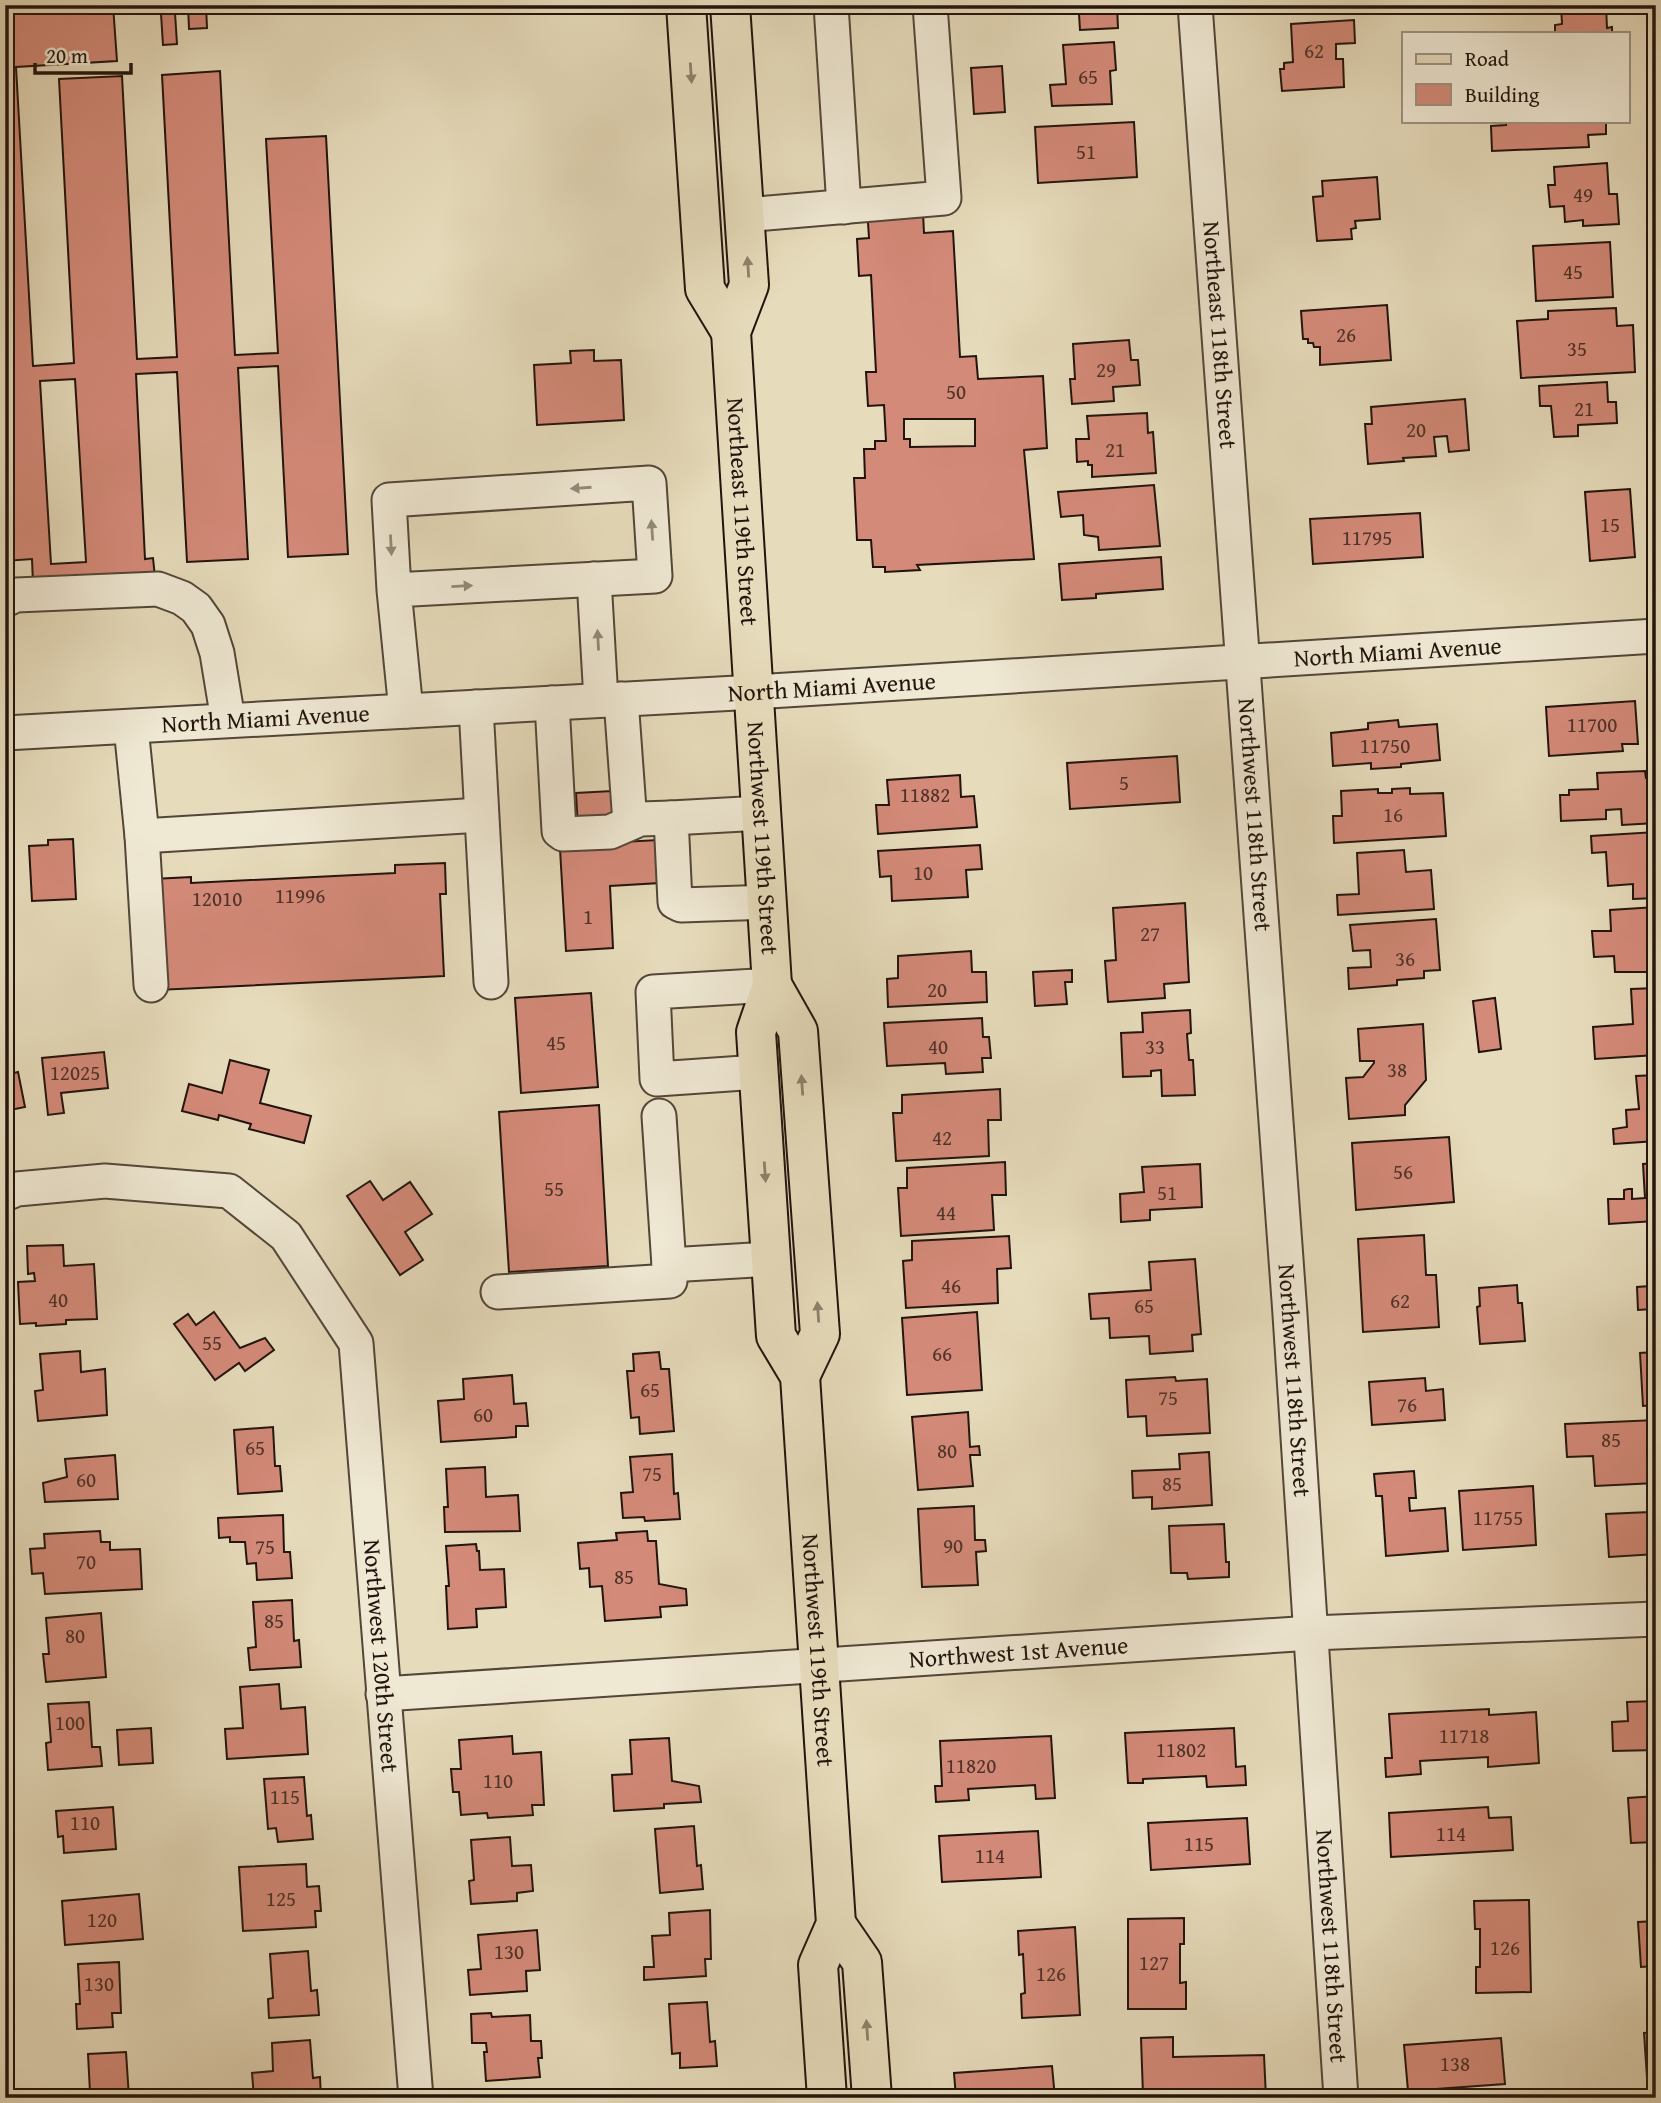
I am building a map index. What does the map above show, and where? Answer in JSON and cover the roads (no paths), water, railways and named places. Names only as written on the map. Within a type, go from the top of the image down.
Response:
[{"type":"main road","name":"Northeast 119th Street","points":[[686,5],[705,289],[732,332]]},
{"type":"main road","name":"Northeast 119th Street","points":[[730,5],[749,285],[732,332],[755,692]]},
{"type":"main road","name":"Northwest 119th Street","points":[[755,692],[772,985],[756,1032],[758,1072],[776,1336],[800,1376],[836,1924],[818,1965],[827,2098]]},
{"type":"main road","name":"Northwest 119th Street","points":[[772,985],[798,1031],[818,1306],[820,1334],[800,1376]]},
{"type":"main road","points":[[836,1924],[862,1962],[872,2098]]},
{"type":"street","points":[[831,5],[844,207]]},
{"type":"street","points":[[744,215],[944,198],[930,5]]},
{"type":"street","name":"Northeast 118th Street","points":[[1195,5],[1245,663]]},
{"type":"street","points":[[394,590],[655,576],[649,483],[389,500],[394,590],[406,711]]},
{"type":"street","points":[[594,579],[631,823]]},
{"type":"street","points":[[5,600],[16,595],[158,589],[182,598],[196,608],[208,625],[217,653],[228,720]]},
{"type":"street","name":"North Miami Avenue","points":[[5,733],[755,692],[1656,636]]},
{"type":"street","name":"Northwest 118th Street","points":[[1245,663],[1312,1633],[1341,2098]]},
{"type":"street","points":[[552,703],[559,831],[563,834],[610,832],[640,819],[762,813]]},
{"type":"street","points":[[476,707],[491,982]]},
{"type":"street","points":[[131,727],[142,836],[151,985]]},
{"type":"street","points":[[142,836],[481,815]]},
{"type":"street","points":[[671,818],[676,902],[681,905],[768,902]]},
{"type":"street","points":[[758,1072],[657,1079],[653,992],[772,985]]},
{"type":"street","points":[[498,1292],[670,1281],[659,1116]]},
{"type":"street","name":"Northwest 120th Street","points":[[5,1194],[17,1189],[105,1181],[229,1191],[286,1236],[356,1343],[416,2098]]},
{"type":"street","points":[[669,1265],[771,1259]]},
{"type":"street","name":"Northwest 1st Avenue","points":[[383,1694],[1312,1633],[1656,1619]]}]
